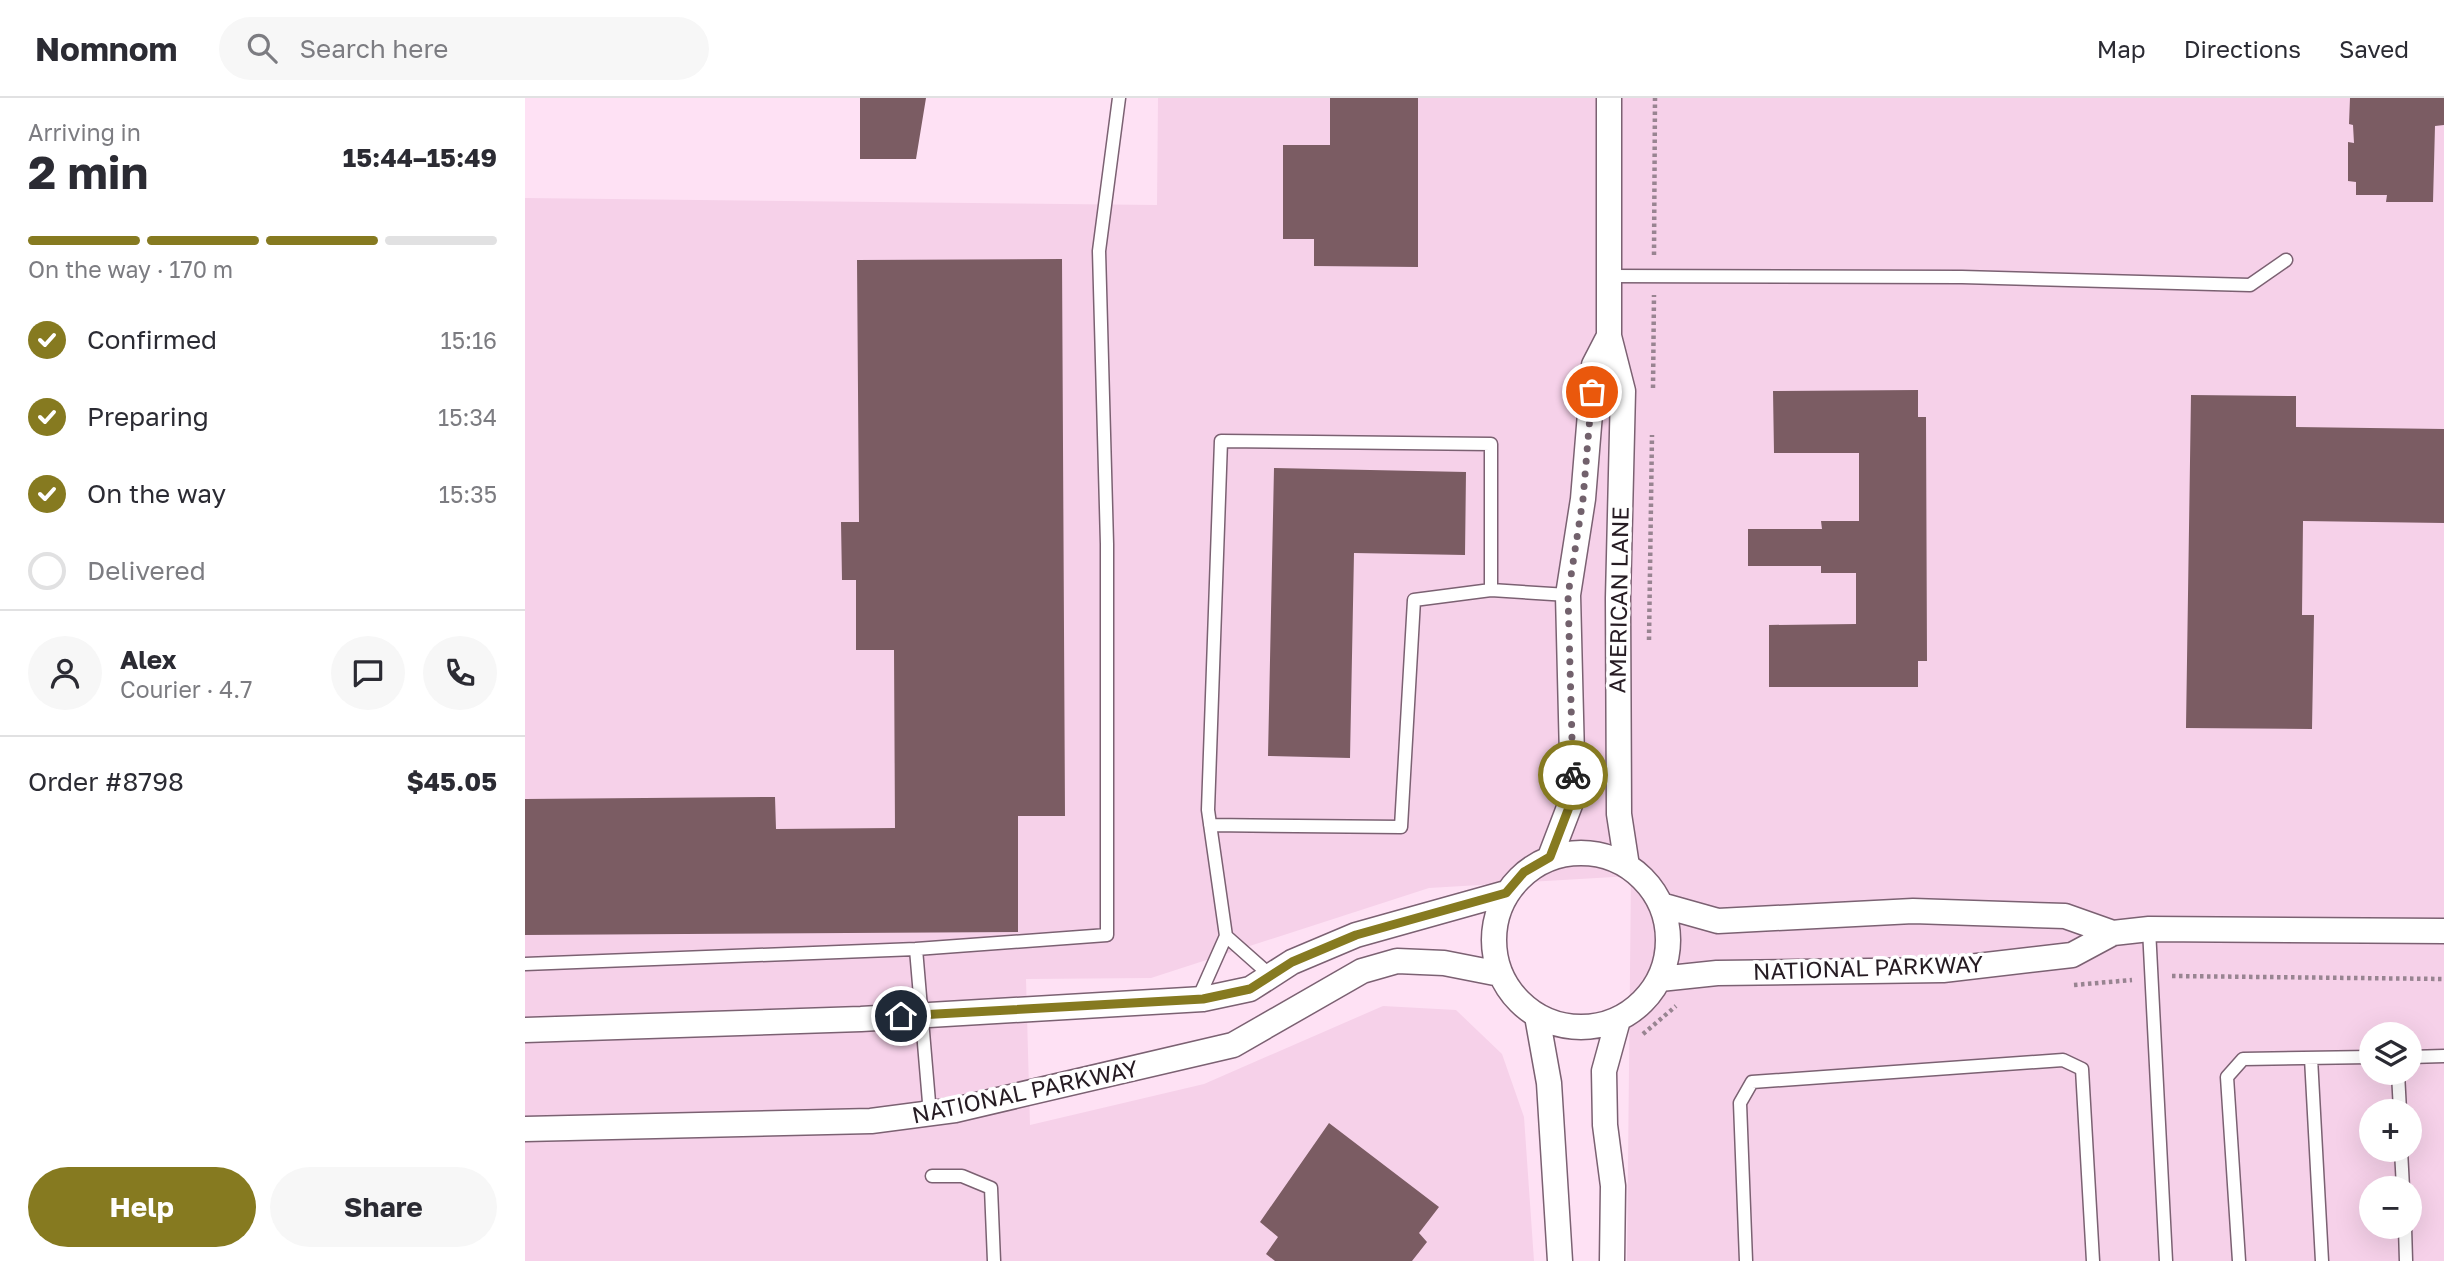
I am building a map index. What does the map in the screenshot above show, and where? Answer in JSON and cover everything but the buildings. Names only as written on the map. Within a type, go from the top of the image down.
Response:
[{"type":"street","name":"AMERICAN LANE","points":[[1609,98],[1609,335],[1623,391],[1618,598],[1619,814],[1627,866]]},
{"type":"street","name":"AMERICAN LANE","points":[[1550,857],[1573,797],[1568,595],[1583,499],[1594,365],[1609,335]]},
{"type":"street","points":[[1580,852],[1609,856],[1627,866],[1655,892],[1667,920],[1668,950],[1660,979],[1642,1003],[1618,1020],[1591,1027],[1563,1026],[1537,1016],[1515,998],[1500,974],[1493,947],[1495,919],[1506,893],[1524,872],[1550,857],[1580,852]]},
{"type":"street","points":[[525,1030],[921,1015],[1198,999],[1250,989],[1292,962],[1356,935],[1506,893]]},
{"type":"street","name":"NATIONAL PARKWAY","points":[[1661,905],[1718,921],[1913,911],[2064,916],[2113,933]]},
{"type":"street","name":"NATIONAL PARKWAY","points":[[1660,979],[1717,973],[1943,970],[2072,955],[2113,933],[2149,929],[2444,931]]},
{"type":"street","name":"NATIONAL PARKWAY","points":[[525,1129],[871,1121],[930,1114],[1233,1045],[1362,971],[1397,961],[1444,963],[1500,974]]},
{"type":"street","points":[[1537,1016],[1549,1083],[1560,1261]]},
{"type":"street","points":[[1612,1261],[1613,1186],[1605,1125],[1604,1072],[1618,1020]]},
{"type":"lane","points":[[525,964],[916,949],[1107,934],[1107,544],[1099,251],[1119,98]]},
{"type":"lane","points":[[1608,276],[1962,277],[2250,285],[2286,260]]},
{"type":"lane","points":[[1198,999],[1226,936],[1210,825],[1221,441],[1491,444],[1491,590]]},
{"type":"lane","points":[[1210,825],[1401,827],[1415,600],[1491,590],[1568,595]]},
{"type":"lane","points":[[2149,929],[2167,1261]]},
{"type":"lane","points":[[1226,936],[1271,976]]},
{"type":"lane","points":[[916,949],[930,1114]]},
{"type":"lane","points":[[2422,1057],[2444,1056]]},
{"type":"lane","points":[[2239,1261],[2227,1077],[2243,1059],[2359,1057]]},
{"type":"lane","points":[[2311,1058],[2322,1261]]},
{"type":"lane","points":[[1746,1261],[1740,1103],[1752,1082],[2063,1060],[2082,1069],[2093,1261]]},
{"type":"lane","points":[[932,1176],[962,1176],[991,1188],[994,1261]]},
{"type":"lane","points":[[2405,1239],[2406,1261]]},
{"type":"path","points":[[1653,394],[1655,98]]},
{"type":"path","points":[[1648,651],[1653,422]]},
{"type":"path","points":[[1641,1036],[1678,1004]]},
{"type":"shaded area","points":[[1158,98],[2444,98],[2444,1261],[1627,1261],[1631,876],[1429,888],[1151,978],[1026,979],[1030,1125],[1204,1084],[1383,1006],[1456,1010],[1502,1054],[1524,1117],[1534,1261],[525,1261],[525,198],[1157,205]]},
{"type":"way so far","points":[[1573,775],[1568,595],[1583,499],[1592,392]]},
{"type":"route","points":[[901,1016],[1203,999],[1250,989],[1292,962],[1356,935],[1506,893],[1524,872],[1550,857],[1567,819],[1573,797],[1573,775]]}]
